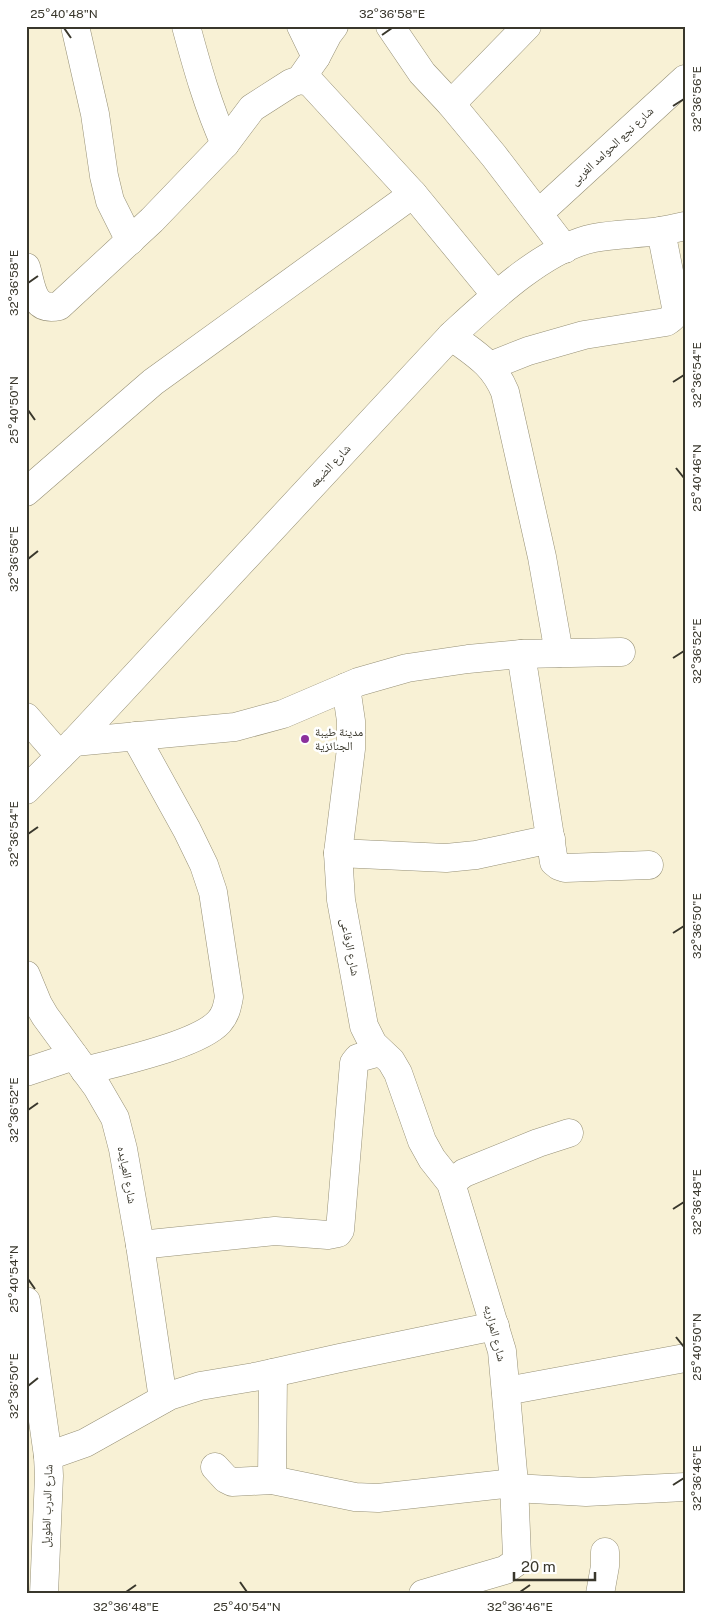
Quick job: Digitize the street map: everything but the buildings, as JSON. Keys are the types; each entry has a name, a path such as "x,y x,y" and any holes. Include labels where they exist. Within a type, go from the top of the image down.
{"street":[{"path":"75,26 95,114 104,176 110,201 130,241"},
{"path":"186,26 212,116 225,144"},
{"path":"301,26 316,57"},
{"path":"300,80 334,26"},
{"path":"390,26 422,73 451,104 565,248"},
{"path":"451,104 527,26"},
{"name":"شارع نجع الحوامد الغربى","path":"539,213 685,79"},
{"path":"26,267 34,296 42,305 49,308 59,306 152,220 225,144 252,108 291,83 300,80 310,82 413,194 496,294"},
{"path":"26,492 152,382 413,194"},
{"path":"490,366 528,350 584,335 666,322 672,318 680,306 673,228"},
{"name":"شارع الضبعه","path":"26,790 67,749 451,336 496,294 565,248 595,238 673,228"},
{"path":"451,336 490,366 500,380 505,392 542,557 559,653"},
{"path":"26,717 67,749 135,736 235,726 283,714 358,682 407,668 521,654 621,652"},
{"path":"521,654 554,862 564,868 649,865"},
{"name":"شارع الرفاعى","path":"346,687 351,721 351,749 338,853 341,900 364,1026 373,1044 391,1061 398,1072 422,1140 432,1159 451,1183"},
{"path":"26,1072 80,1064 175,1045 197,1036 218,1023 227,1011 229,997 213,892 204,865 187,830 135,736"},
{"path":"338,853 446,858 476,855 551,839"},
{"name":"شارع العيايده","path":"26,975 45,1016 97,1086 114,1118 123,1149 140,1245 163,1399"},
{"path":"140,1245 275,1231 328,1235 338,1233 340,1230 354,1063 358,1058 380,1052"},
{"path":"451,1183 464,1173 538,1143 569,1133"},
{"name":"شارع المزاريه","path":"423,1594 505,1570 515,1563 517,1557 514,1485 502,1351 451,1183"},
{"name":"شارع الدرب الطويل","path":"27,1305 48,1456 49,1484 44,1594"},
{"path":"48,1456 85,1443 169,1396 200,1386 273,1373 495,1326"},
{"path":"506,1391 685,1358"},
{"path":"272,1480 273,1373"},
{"path":"215,1467 226,1479 232,1482 272,1480 355,1497 378,1498 514,1485 586,1492 685,1486"},
{"path":"600,1594 605,1566 605,1552"}],"place":[{"name":"مدينة طيبة الجنائزية","path":"305,739"}]}
